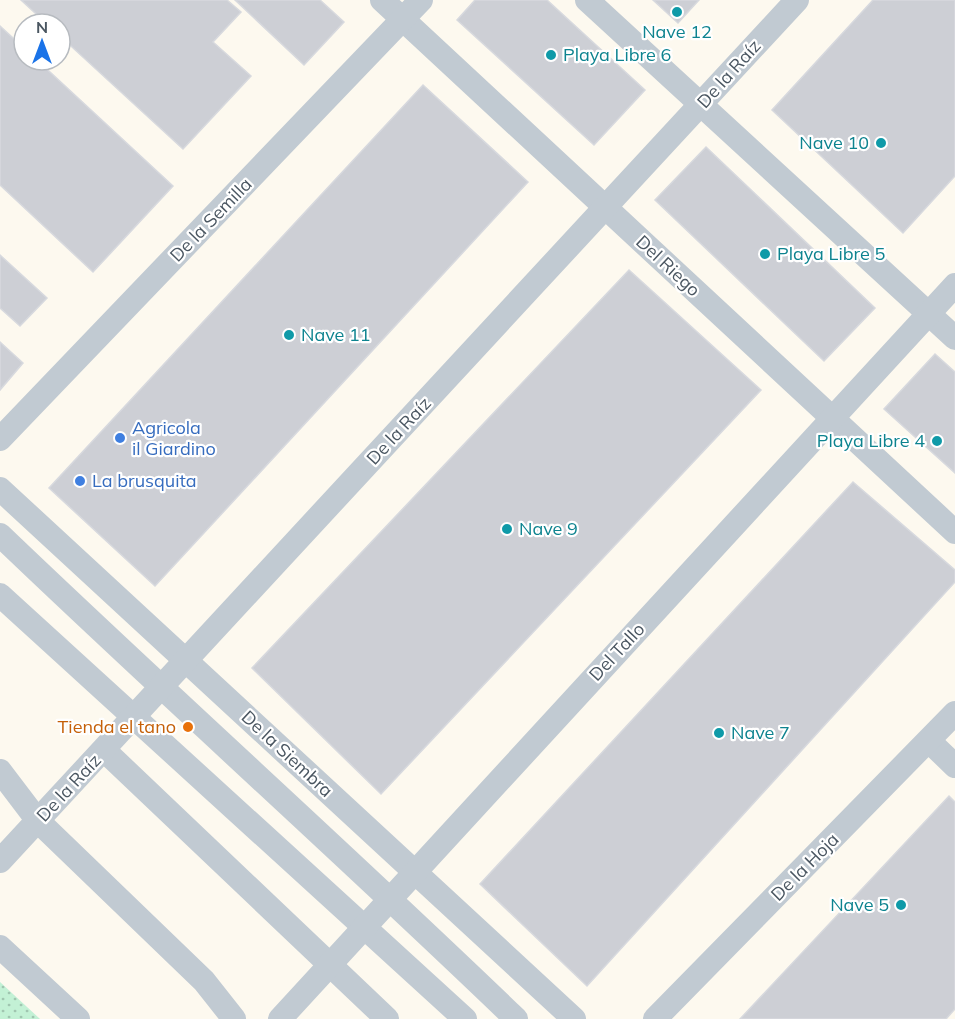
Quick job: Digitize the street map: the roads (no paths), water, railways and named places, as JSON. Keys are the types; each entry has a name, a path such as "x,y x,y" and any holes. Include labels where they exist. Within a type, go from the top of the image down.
{"lane":[{"name":"Del Riego","path":"382,0 955,532"},
{"name":"De la Semilla","path":"0,440 421,0"},
{"path":"587,0 955,338"},
{"name":"De la Raíz","path":"0,861 187,662 796,0"},
{"name":"Del Tallo","path":"280,1019 955,285"},
{"name":"De la Siembra","path":"0,489 574,1019"},
{"path":"0,535 161,689 390,898 516,1019"},
{"path":"0,595 465,1019"},
{"name":"De la Hoja","path":"655,1019 955,713"},
{"path":"929,741 955,766"},
{"path":"104,750 387,1019"},
{"path":"0,771 38,821 204,981 234,1019"},
{"path":"0,947 78,1019"}],"place":[{"name":"Nave 12","path":"677,12"},
{"name":"Playa Libre 6","path":"551,55"},
{"name":"Nave 10","path":"881,143"},
{"name":"Playa Libre 5","path":"765,254"},
{"name":"Nave 11","path":"289,335"},
{"name":"Agricola il Giardino","path":"120,438"},
{"name":"Playa Libre 4","path":"937,441"},
{"name":"La brusquita","path":"80,481"},
{"name":"Nave 9","path":"507,529"},
{"name":"Tienda el tano","path":"188,727"},
{"name":"Nave 7","path":"719,733"},
{"name":"Nave 5","path":"901,905"}]}
